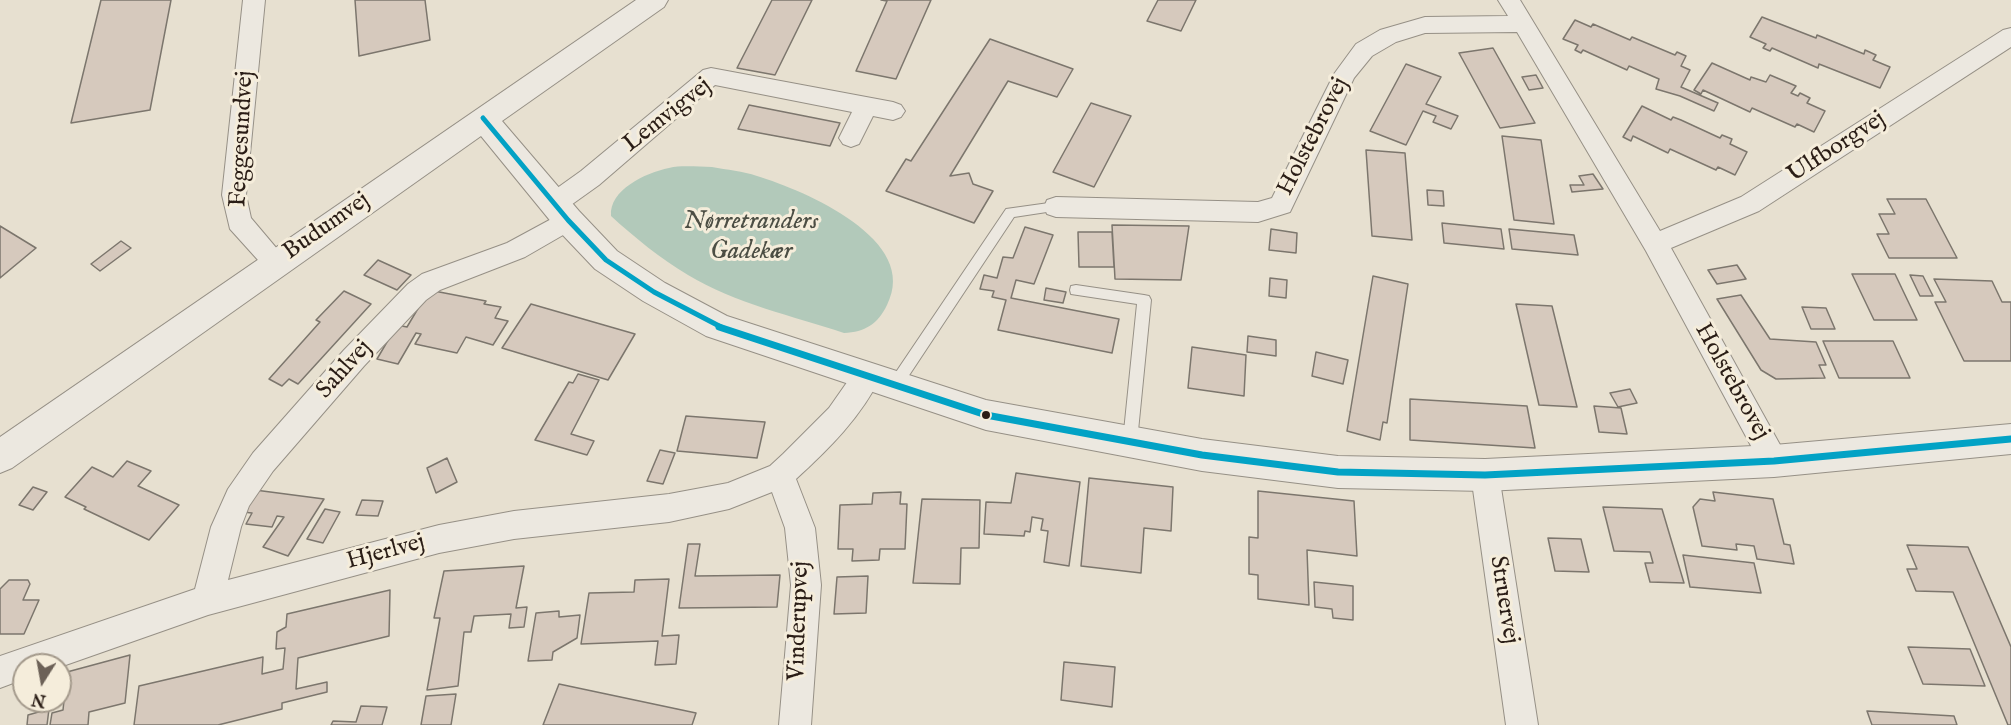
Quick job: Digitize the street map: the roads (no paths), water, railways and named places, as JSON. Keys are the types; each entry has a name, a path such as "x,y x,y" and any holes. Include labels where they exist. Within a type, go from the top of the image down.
{"street":[{"name":"Feggesundvej","path":"254,0 234,195 239,222 276,263"},
{"name":"Budumvej","path":"0,457 655,0"},
{"name":"Holstebrovej","path":"1509,0 1655,244 1774,461"},
{"name":"Holstebrovej","path":"1056,207 1258,212 1281,205 1345,74 1364,50 1388,36 1425,26 1524,24"},
{"name":"Ulfborgvej","path":"1655,244 1750,204 2011,36"},
{"name":"Lemvigvej","path":"562,211 590,178 711,76 893,111"},
{"path":"851,138 866,106"},
{"path":"483,118 606,260 654,292 717,326 986,415 1202,455 1338,472 1485,475 1774,461 2011,439"},
{"name":"Sahlvej","path":"208,600 226,527 238,498 263,462 354,358 417,292 431,282 516,250 562,211"},
{"path":"780,475 820,441 856,396 881,380"},
{"name":"Hjerlvej","path":"0,672 208,600 439,539 514,525 669,508 729,496 780,475"},
{"name":"Vinderupvej","path":"780,475 800,528 806,585 795,725"},
{"name":"Struervej","path":"1485,475 1522,725"}],"lane":[{"path":"881,380 1010,213 1056,207"},
{"path":"1076,290 1144,300 1130,441"}],"water":[{"name":"Nørretranders Gadekær","path":"674,167 712,167 752,174 803,193 829,206 874,240 888,260 893,281 887,305 875,322 864,329 844,333 744,301 706,285 678,268 648,247 611,216 612,207 622,191 630,184 650,174"}]}
